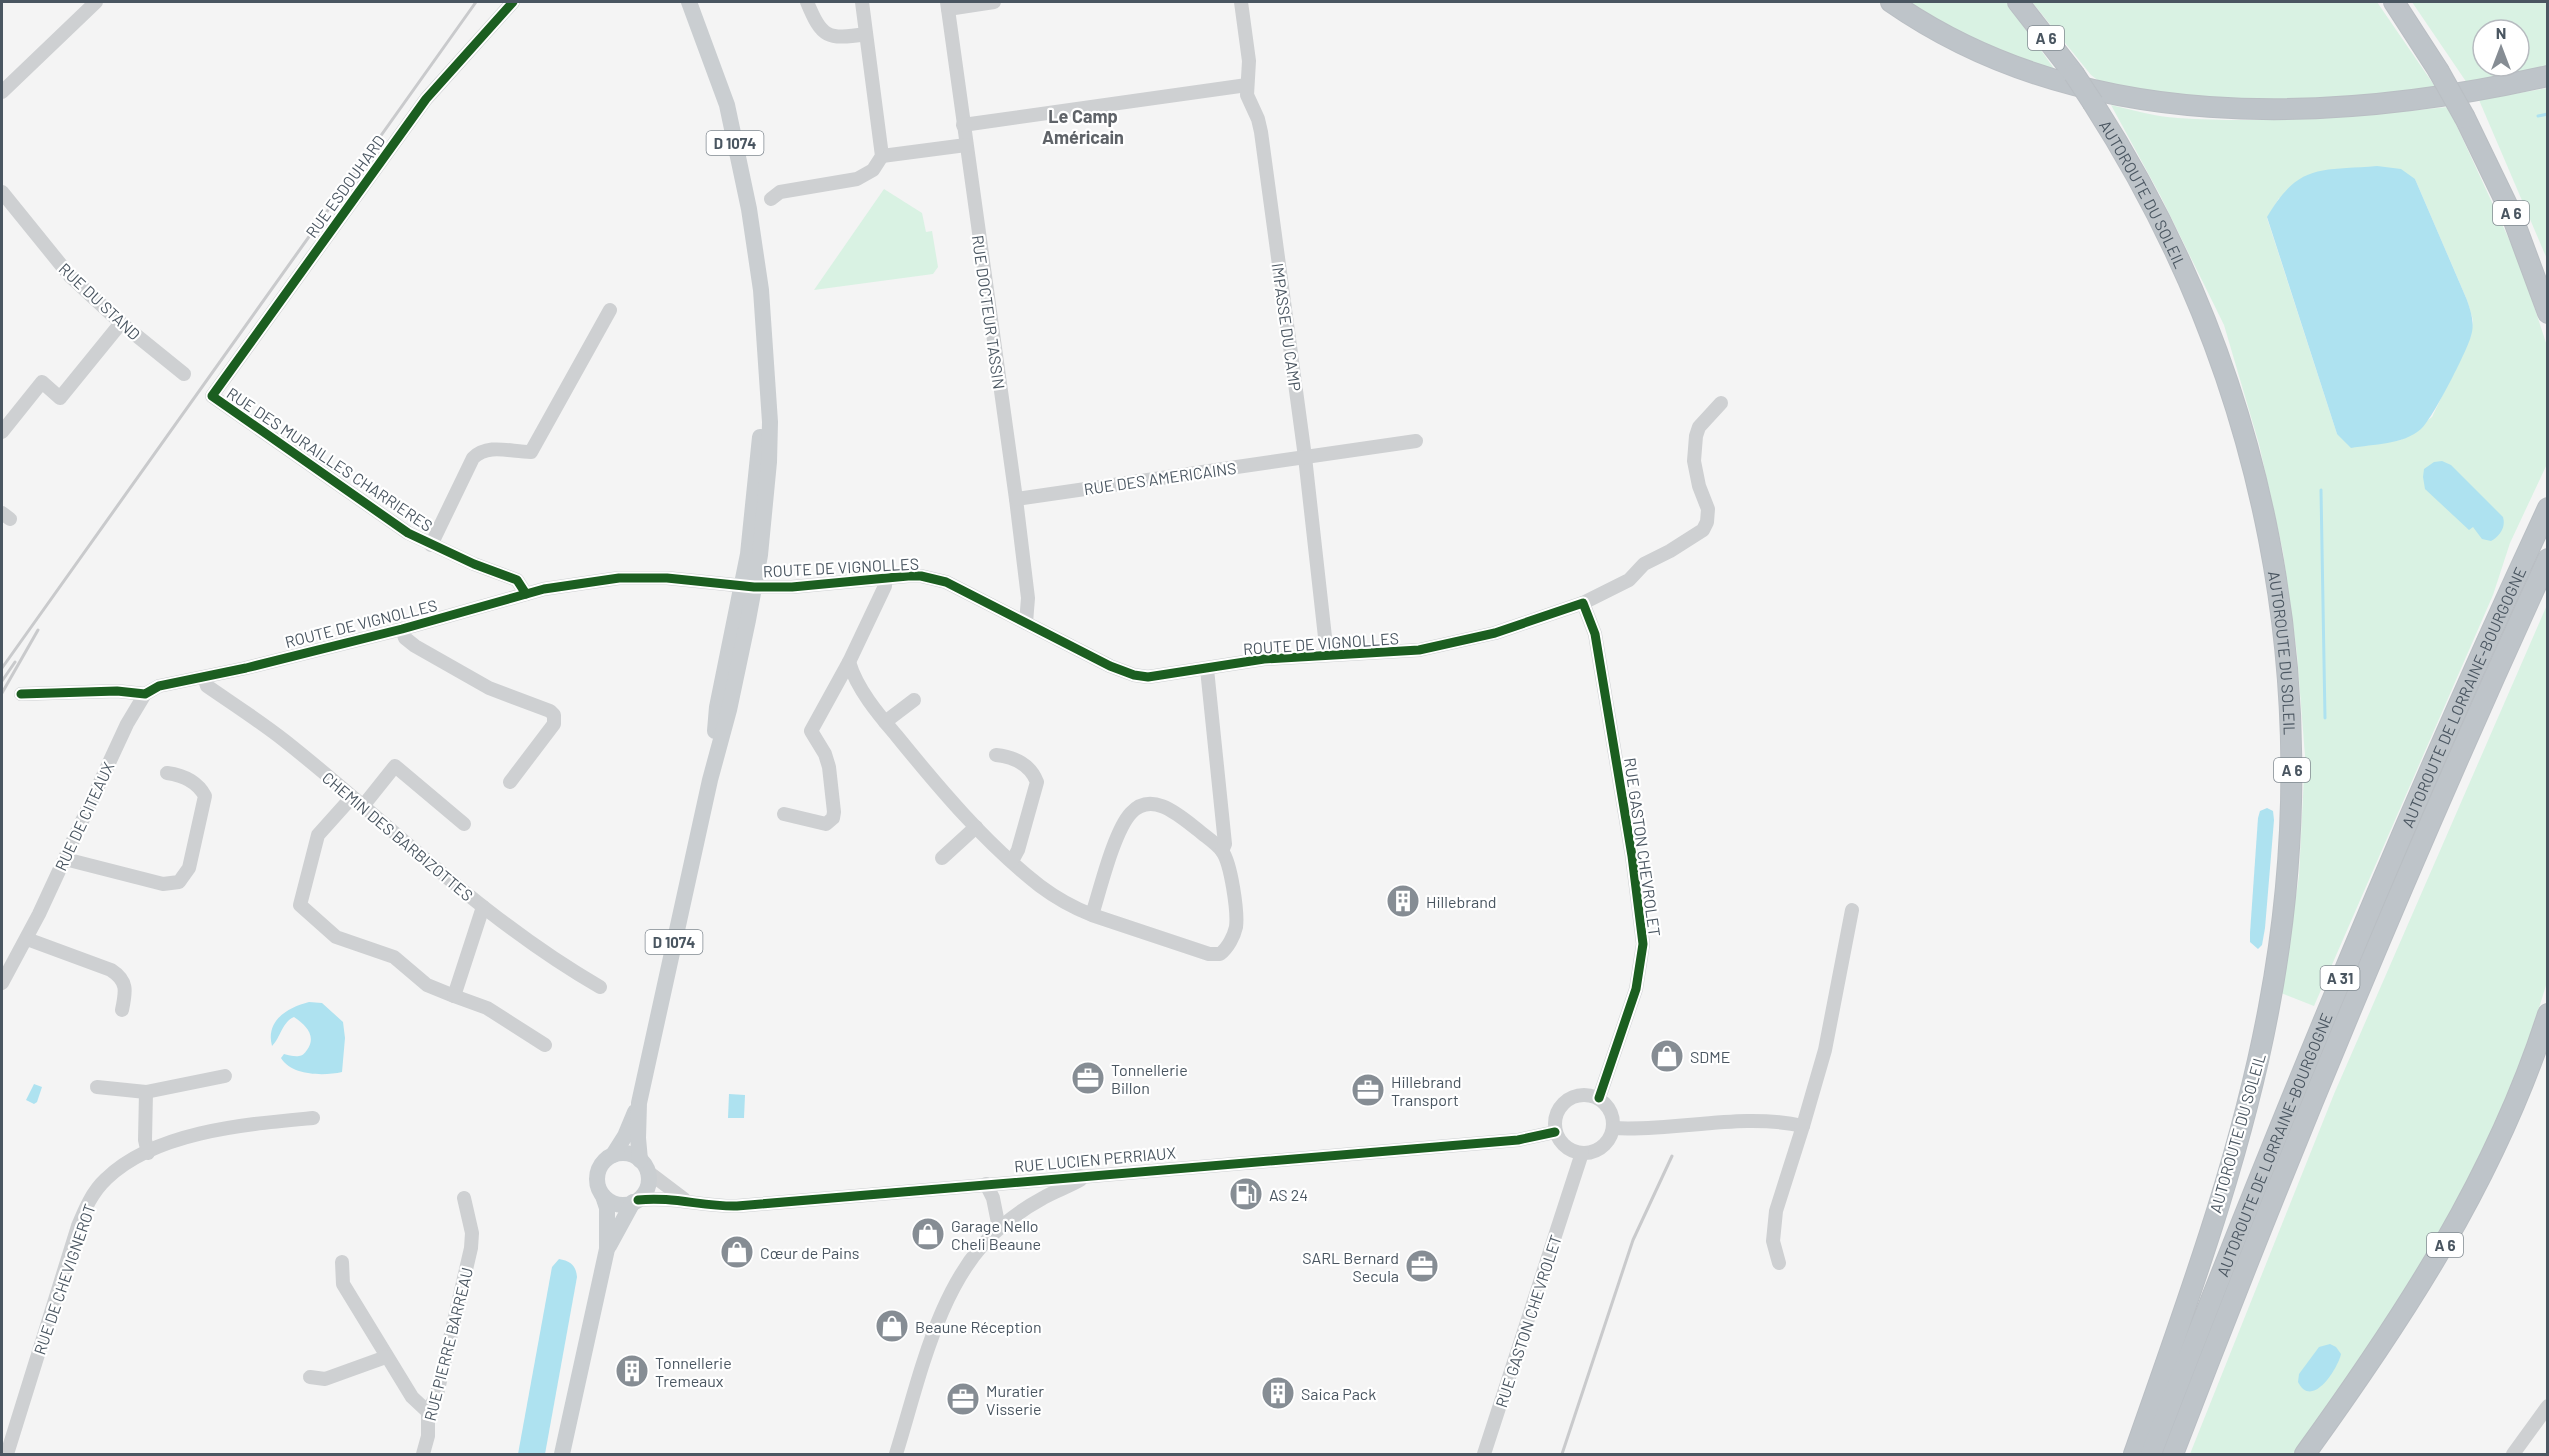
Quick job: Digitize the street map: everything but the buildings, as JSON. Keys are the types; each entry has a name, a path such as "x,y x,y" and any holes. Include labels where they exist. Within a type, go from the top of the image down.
{"highway":[{"path":"1891,2 1949,37 2022,70 2098,92 2178,105 2259,109 2359,104 2465,91 2547,76"},
{"name":"AUTOROUTE DU SOLEIL","path":"2018,2 2074,75 2133,169 2174,248 2202,311 2229,384 2254,469 2276,575 2286,653 2292,732 2292,810 2287,889 2277,966 2262,1045 2225,1179 2134,1455"},
{"name":"A 6","path":"2394,2 2465,117 2511,213 2547,313"},
{"name":"AUTOROUTE DE LORRAINE-BOURGOGNE","path":"2151,1455 2236,1235 2352,949 2442,739 2547,508"},
{"name":"AUTOROUTE DE LORRAINE-BOURGOGNE","path":"2173,1455 2368,967 2457,758 2547,558"},
{"name":"A 6","path":"2305,1455 2406,1309 2458,1222 2511,1113 2547,1014"}],"main road":[{"name":"D 1074","path":"613,1155 625,1136 639,1103 710,780 729,710 769,462 770,422 761,290 749,208 727,105 689,2"},
{"name":"D 1074","path":"639,1103 638,1138 644,1166"},
{"path":"562,1455 607,1249 608,1220 597,1175 602,1163 613,1155 622,1153 644,1166 647,1187 635,1201 607,1249"},
{"path":"603,1196 617,1204 635,1201"}],"street":[{"path":"2,92 96,2"},
{"name":"RUE ESDOUHARD","path":"212,396 426,99 513,2"},
{"path":"807,2 816,23 825,34 841,38 866,34"},
{"path":"771,199 776,194 788,190 856,179 873,170 882,156 862,2"},
{"path":"947,5 994,2"},
{"name":"IMPASSE DU CAMP","path":"1241,2 1248,53 1247,96 1258,118 1261,132 1305,457 1326,646 1330,655"},
{"name":"RUE DOCTEUR TASSIN","path":"947,5 1016,499 1028,598 1026,623"},
{"path":"963,125 1247,85"},
{"path":"882,156 966,145"},
{"name":"RUE DU STAND","path":"2,192 70,276 121,323 184,374"},
{"path":"431,545 473,458 480,451 488,449 531,452 610,310"},
{"path":"2,432 42,382 60,398 121,323"},
{"name":"RUE DES MURAILLES CHARRIERES","path":"212,396 398,527 431,545 517,580 526,594"},
{"name":"ROUTE DE VIGNOLLES","path":"21,694 117,691 145,694 159,686 402,629 526,594 619,578 667,578 749,586 792,587 885,577 921,576 946,582 1110,666 1134,675 1148,677 1264,660 1400,652 1439,647 1529,623 1580,604 1629,580 1644,564 1703,530 1707,522 1708,509 1699,486 1694,461 1696,436 1699,427 1721,403"},
{"name":"RUE DES AMERICAINS","path":"1016,499 1416,441"},
{"path":"784,814 826,824 833,818 829,767 825,754 811,731 849,662 885,586 885,577"},
{"name":"RUE GASTON CHEVROLET","path":"1580,604 1595,634 1632,856 1643,944 1636,989 1599,1098"},
{"path":"402,629 405,638 415,646 489,688 550,711 554,715 554,724 510,782"},
{"path":"849,662 859,685 885,722 976,827 1041,887 1075,908 1092,915 1209,954 1220,954 1233,936 1236,927 1230,872 1222,851 1174,812 1157,805 1142,805 1131,813 1121,829 1092,915"},
{"path":"1207,669 1226,844 1222,851"},
{"name":"CHEMIN DES BARBIZOTTES","path":"204,677 207,686 285,741 456,887 561,965 600,987"},
{"name":"RUE DE CITEAUX","path":"2,983 27,939 131,715 145,694"},
{"path":"885,722 914,700"},
{"path":"996,755 1010,757 1023,764 1031,770 1037,782 1018,850 1012,861"},
{"path":"464,824 395,766 318,835 300,905 336,937 394,957 427,985 487,1008 545,1045"},
{"path":"64,859 163,884 179,882 189,868 205,796 200,788 183,775 167,773"},
{"path":"942,858 976,827"},
{"path":"454,996 483,907"},
{"path":"1779,1263 1773,1241 1776,1210 1825,1050 1852,910"},
{"path":"27,939 111,970 121,977 126,986 122,1010"},
{"path":"97,1087 146,1092 225,1076"},
{"path":"146,1092 145,1140 148,1153"},
{"path":"1579,1095 1599,1098 1611,1111 1613,1128 1611,1137 1599,1150 1582,1154 1565,1147 1556,1132 1557,1113 1570,1098 1579,1095"},
{"name":"RUE DE CHEVIGNEROT","path":"7,1455 84,1212 105,1179 148,1153 180,1140 227,1128 313,1118"},
{"path":"1613,1128 1637,1130 1751,1120 1785,1122 1803,1126"},
{"name":"RUE LUCIEN PERRIAUX","path":"635,1201 660,1198 716,1207 737,1206 1518,1140 1556,1132"},
{"name":"RUE GASTON CHEVROLET","path":"1484,1455 1582,1154"},
{"name":"RUE LUCIEN PERRIAUX","path":"644,1166 664,1186 688,1201"},
{"path":"896,1455 936,1327 949,1295 970,1261 999,1228 1044,1197 1080,1180 1080,1176"},
{"path":"986,1184 993,1198 999,1228"},
{"name":"RUE PIERRE BARREAU","path":"423,1455 428,1436 429,1412 437,1394 471,1248 472,1233 464,1198"},
{"path":"342,1262 343,1284 412,1398 429,1412"},
{"path":"310,1377 325,1379 386,1357"},
{"path":"2513,1455 2547,1406"}],"green space":[{"path":"1906,2 2007,2 2057,73 1958,35"},
{"path":"2032,2 2377,2 2436,88 2325,99 2241,101 2185,98 2104,85 2091,75"},
{"path":"2412,2 2547,2 2547,66 2531,69 2531,18 2471,18 2471,78 2491,78 2467,83"},
{"path":"2548,88 2547,259 2479,100"},
{"path":"2111,105 2170,117 2212,120 2279,120 2448,107 2520,263 2547,346 2547,464 2510,543 2493,595 2314,1006 2281,993 2299,876 2305,756 2297,654 2283,552 2259,444 2224,325 2160,195","holes":["2415,179 2467,300 2473,320 2471,336 2432,417 2401,440 2379,443 2337,434 2267,218 2279,198"]},
{"path":"884,189 922,213 926,232 932,231 938,267 933,274 814,290"},
{"path":"2547,605 2547,982 2532,1030 2495,1123 2451,1213 2401,1301 2295,1454 2190,1454 2334,1094"}],"water":[{"path":"2377,166 2401,169 2415,179 2467,300 2473,327 2468,344 2441,400 2421,429 2397,441 2351,448 2337,434 2267,217 2290,187 2301,178 2325,170"},
{"path":"2442,461 2451,465 2503,517 2503,528 2500,534 2491,541 2482,539 2473,527 2469,530 2425,489 2424,469 2434,462"},
{"path":"2267,808 2273,811 2274,820 2265,928 2262,945 2258,949 2250,942 2250,933 2258,818 2260,811"},
{"path":"309,1002 322,1003 343,1022 345,1038 342,1072 309,1073 286,1064 281,1058 284,1054 301,1055 307,1050 311,1040 309,1031 294,1017 287,1022 272,1046 272,1029 280,1016 294,1007"},
{"path":"34,1084 42,1087 37,1102 34,1104 26,1100"},
{"path":"729,1094 745,1095 744,1118 728,1118"},
{"path":"559,1259 572,1264 577,1277 545,1454 518,1454 552,1267"},
{"path":"2330,1344 2336,1347 2341,1354 2335,1368 2324,1384 2317,1389 2310,1391 2304,1389 2298,1382 2299,1374 2319,1347"}],"waterway":[{"path":"2538,116 2548,114"},
{"path":"2321,490 2325,718"}],"railway":[{"path":"2,668 476,2"},
{"path":"2,693 38,630"},
{"path":"2,681 15,662"},
{"path":"1562,1454 1633,1240 1672,1156"}],"cycle path":[{"path":"513,2 426,99 212,396 408,533 474,564 517,580 526,594"},
{"path":"21,694 117,691 145,694 159,686 246,668 402,629 544,589 619,578 667,578 754,587 792,587 921,576 946,582 1110,666 1134,675 1148,677 1264,659 1419,650 1495,633 1583,603 1595,634 1632,856 1643,944 1636,989 1599,1098"},
{"path":"638,1200 663,1199 737,1206 1518,1140 1555,1132"}],"place":[{"name":"Hillebrand","path":"1403,901"},
{"name":"SDME","path":"1667,1056"},
{"name":"Tonnellerie Billon","path":"1088,1078"},
{"name":"Hillebrand Transport","path":"1368,1090"},
{"name":"AS 24","path":"1246,1194"},
{"name":"Garage Nello Cheli Beaune","path":"928,1234"},
{"name":"Cœur de Pains","path":"737,1252"},
{"name":"SARL Bernard Secula","path":"1422,1266"},
{"name":"Beaune Réception","path":"892,1326"},
{"name":"Tonnellerie Tremeaux","path":"632,1371"},
{"name":"Saica Pack","path":"1278,1393"},
{"name":"Muratier Visserie","path":"963,1399"}],"district":[{"name":"Le Camp Américain","path":"1083,126"}]}
